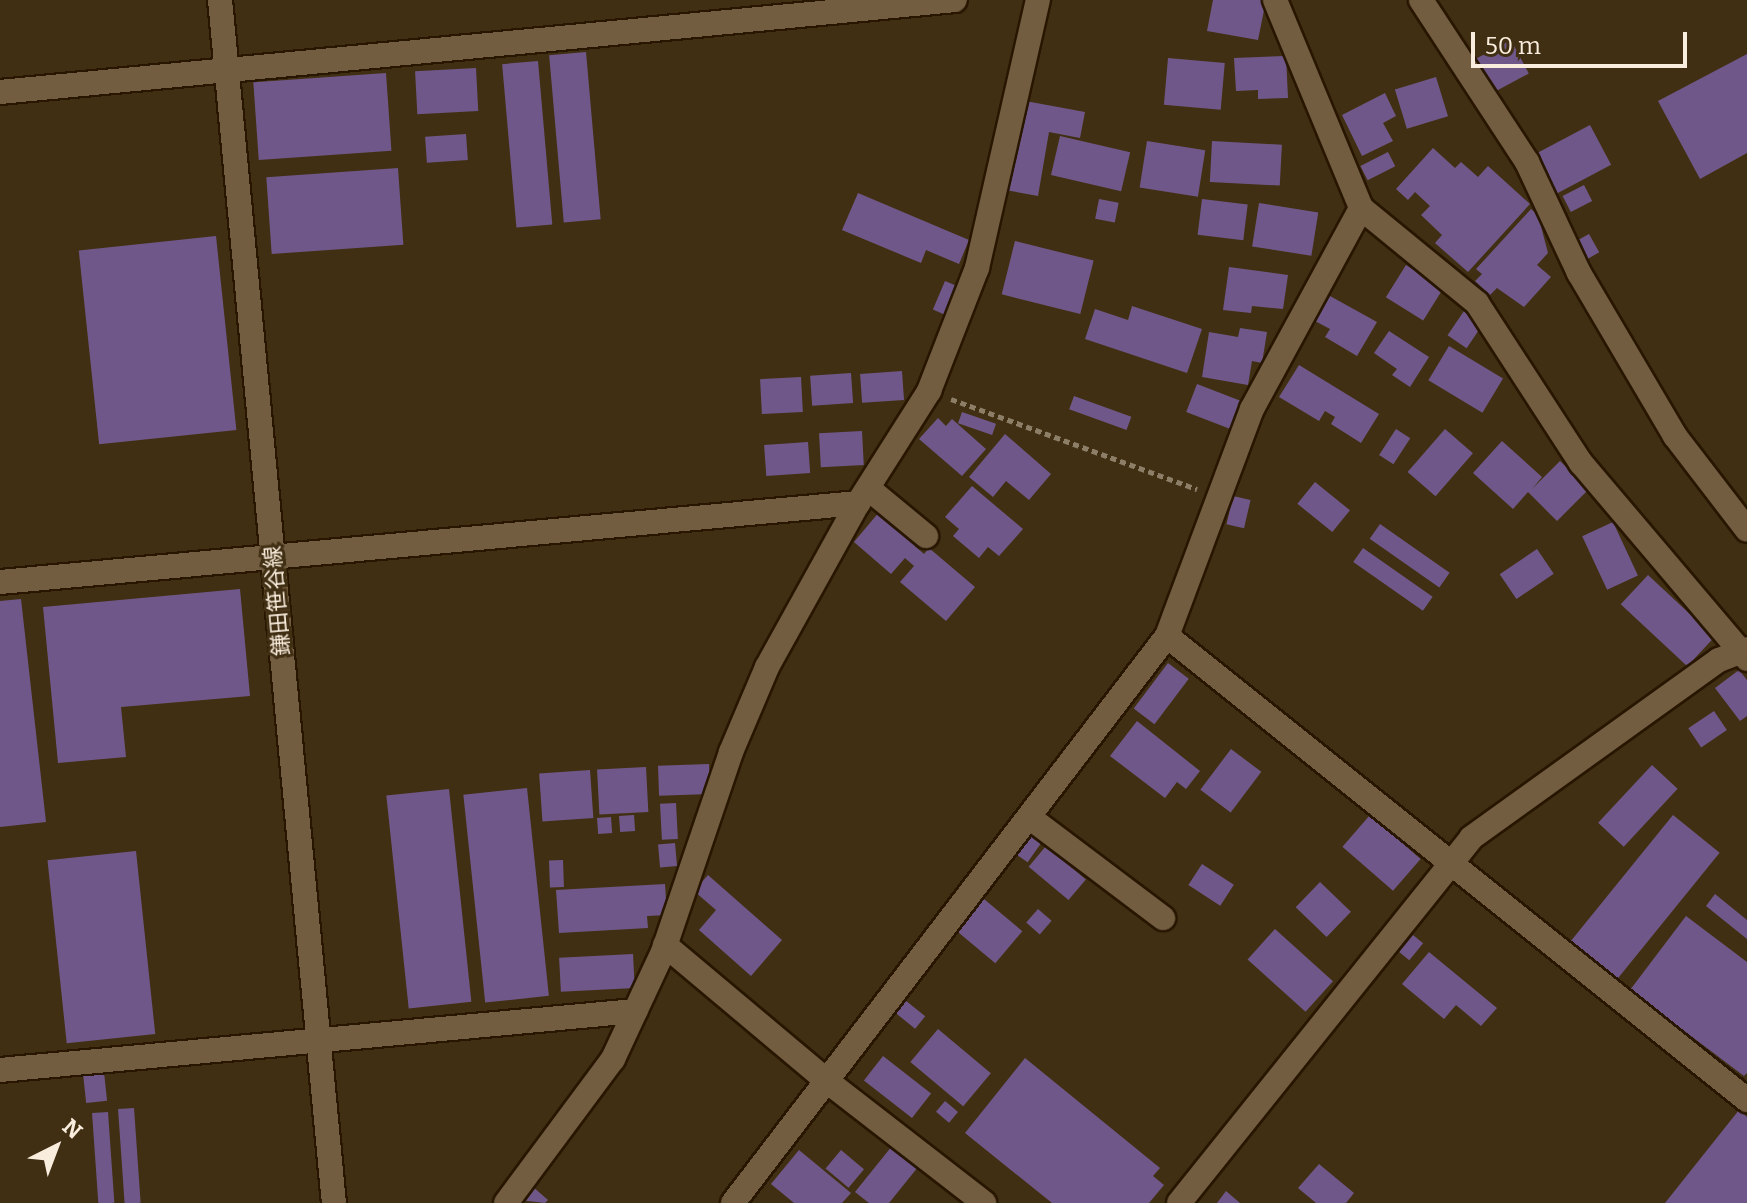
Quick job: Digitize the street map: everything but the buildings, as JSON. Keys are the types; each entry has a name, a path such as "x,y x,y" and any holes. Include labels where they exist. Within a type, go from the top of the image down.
{"street":[{"name":"鎌田笹谷線","path":"220,0 334,1203"},
{"path":"0,92 226,73 955,0"},
{"path":"506,1203 600,1079 665,945 731,752 767,667 864,496 929,391 977,268 1038,0"},
{"path":"1179,1203 1471,838 1719,660 1745,653 1581,463 1477,303 1361,208 1275,0"},
{"path":"1421,0 1527,162 1579,273 1675,436 1747,530"},
{"path":"733,1203 1167,636 1252,409 1342,237 1361,208"},
{"path":"0,582 273,558 864,496 926,536"},
{"path":"1167,636 1747,1100"},
{"path":"1029,817 1163,918"},
{"path":"665,945 827,1081 984,1203"},
{"path":"0,1070 635,1011"}],"path":[{"path":"929,391 1217,497"}]}
